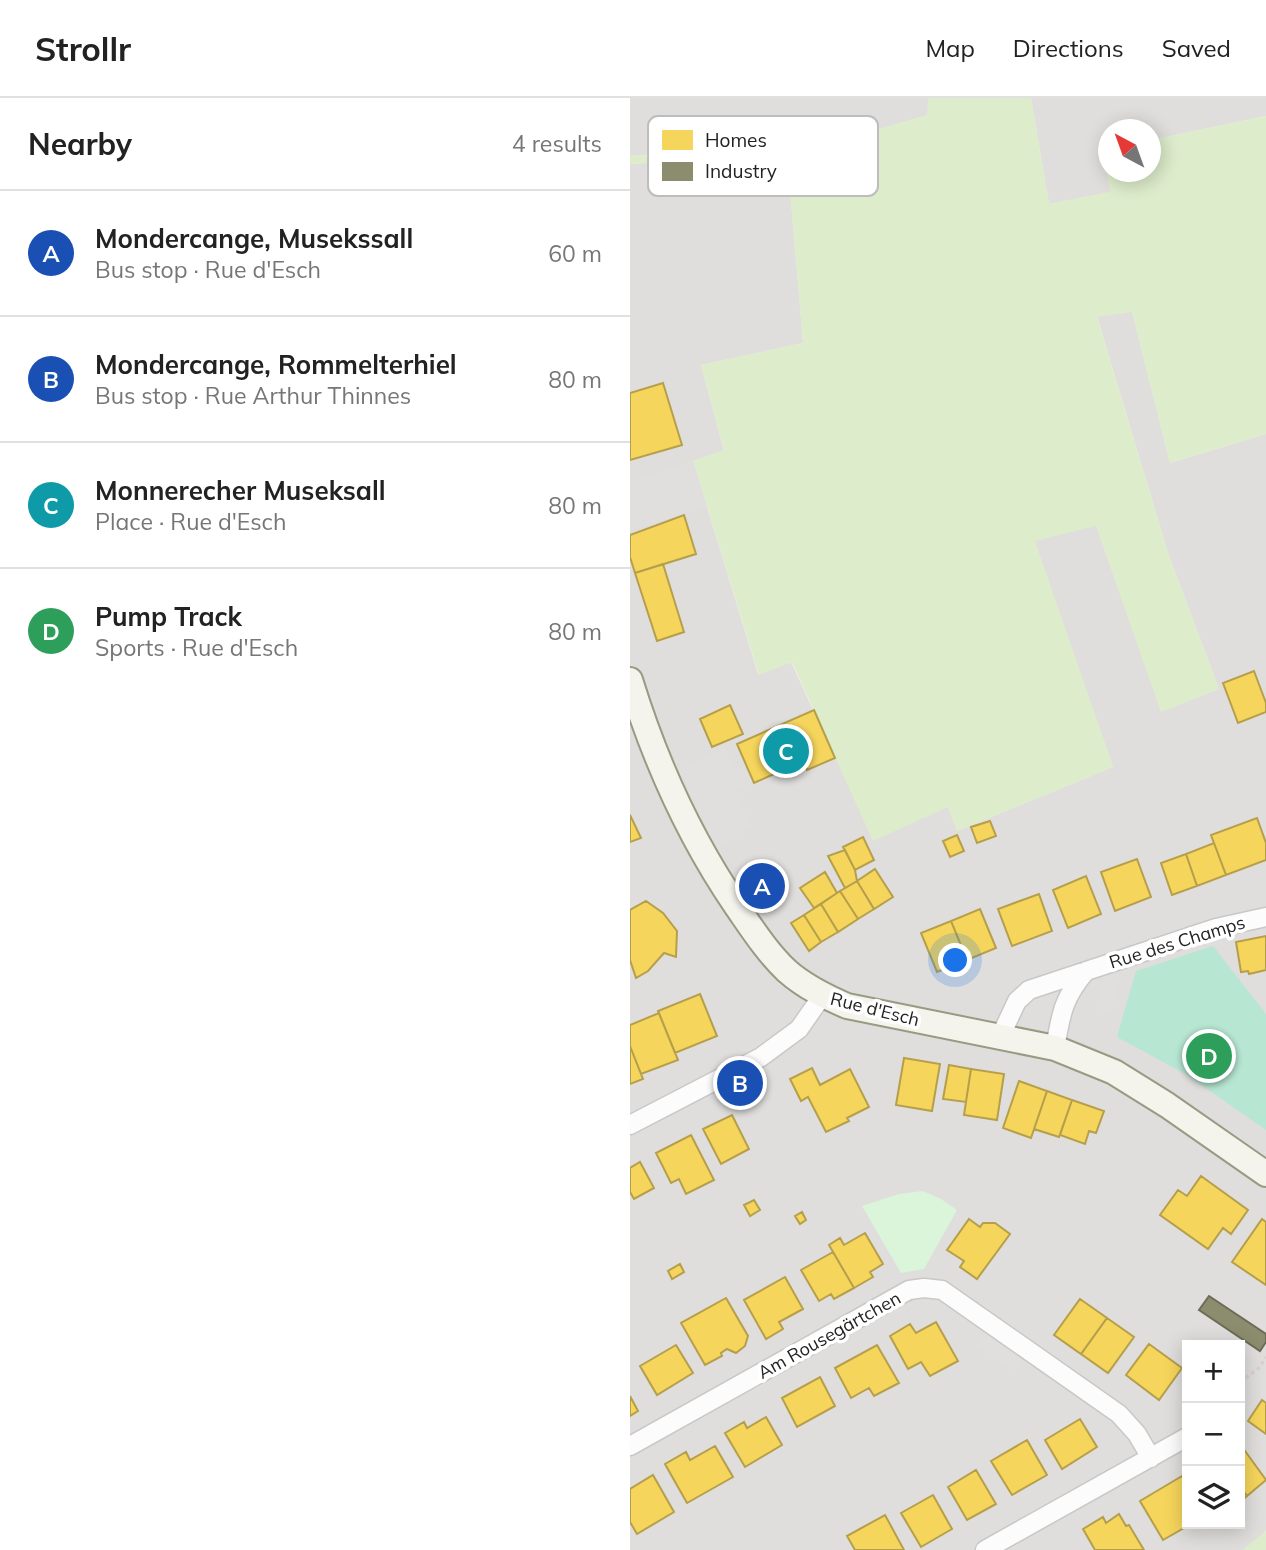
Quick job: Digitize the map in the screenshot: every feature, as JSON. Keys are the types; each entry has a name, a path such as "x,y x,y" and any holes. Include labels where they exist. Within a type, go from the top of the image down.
{"main road":[{"name":"Rue d'Esch","path":"630,680 646,730 672,793 701,851 762,944 788,972 822,996 860,1009 1001,1035 1055,1048 1114,1072 1167,1105 1266,1174"}],"street":[{"name":"Rue des Champs","path":"1001,1035 1017,1001 1029,990 1216,928 1266,916"},
{"name":"Rue des Champs","path":"1055,1048 1062,1010 1071,988 1089,968"},
{"path":"630,1125 761,1058 799,1029 822,996"},
{"name":"Am Rousegärtchen","path":"630,1446 909,1290 925,1288 942,1290 1119,1414 1137,1434 1151,1458"},
{"path":"985,1550 1182,1440"}],"path":[{"path":"1245,1378 1259,1368 1266,1357"}],"shaded area":[{"path":"630,98 928,98 928,115 878,129 878,116 648,116 648,155 630,156"},
{"path":"1031,98 1266,98 1266,116 1161,138 1161,119 1098,119 1098,182 1109,182 1111,192 1049,204"},
{"path":"648,163 648,196 791,196 803,343 701,365 724,451 693,461 758,674 791,662 835,758 948,807 957,831 1113,767 1034,541 1096,525 1161,711 1219,689 1168,553 1097,316 1132,311 1170,463 1266,434 1266,1531 1243,1550 630,1550 630,164"},
{"path":"693,461 707,506 630,530 630,482"},
{"path":"725,749 735,771 742,768 749,773 754,783 734,791 753,826 718,848 678,769"},
{"path":"1105,976 1121,981 1110,1013 1095,1008"},
{"path":"985,1332 1025,1359 1015,1372 976,1345"},
{"path":"1182,1381 1182,1410 1173,1394"}],"green space":[{"path":"928,98 1031,98 1049,204 1110,192 1108,182 1161,182 1161,138 1266,116 1266,434 1170,463 1132,312 1097,317 1168,553 1219,689 1161,712 1096,526 1035,541 1113,767 957,831 948,807 873,841 792,662 759,675 693,461 724,450 701,365 803,343 790,196 878,196 878,129 927,115"},
{"path":"648,155 648,163 630,164 630,156"},
{"path":"1213,946 1266,1014 1266,1130 1187,1075 1117,1037 1136,971"},
{"path":"923,1191 957,1210 924,1269 901,1273 862,1206 899,1194"},
{"path":"1266,1531 1266,1550 1243,1550"}],"building: Homes":[{"path":"663,383 682,445 630,460 630,393"},
{"path":"684,515 696,554 635,573 630,557 630,535"},
{"path":"663,564 684,632 657,641 635,573"},
{"path":"1254,671 1266,703 1266,712 1238,723 1223,683"},
{"path":"730,705 743,734 712,747 700,719"},
{"path":"814,710 835,758 807,770 803,761 754,783 737,744"},
{"path":"630,815 641,838 630,842"},
{"path":"1257,818 1266,843 1266,860 1226,875 1211,835"},
{"path":"990,821 996,836 977,843 971,827"},
{"path":"957,835 964,851 950,857 943,841"},
{"path":"863,837 874,860 855,870 843,847"},
{"path":"1214,843 1226,875 1197,886 1186,854"},
{"path":"845,850 855,870 857,881 845,888 828,856"},
{"path":"1186,854 1197,886 1172,895 1161,863"},
{"path":"1137,859 1151,897 1115,911 1101,872"},
{"path":"875,869 893,897 874,909 857,881"},
{"path":"825,872 837,893 814,908 800,888"},
{"path":"1086,876 1101,914 1068,928 1053,890"},
{"path":"857,881 874,909 858,919 840,891"},
{"path":"840,891 858,919 838,932 821,904"},
{"path":"1039,894 1052,931 1012,946 998,909"},
{"path":"646,901 663,913 677,931 676,957 664,953 648,971 636,978 630,960 630,910"},
{"path":"821,904 838,932 821,942 804,915"},
{"path":"980,909 996,948 967,960 951,921"},
{"path":"804,915 821,942 809,951 791,923"},
{"path":"951,921 967,960 937,972 921,933"},
{"path":"1266,936 1266,970 1249,974 1248,971 1241,972 1236,942"},
{"path":"700,994 717,1036 675,1053 658,1011"},
{"path":"659,1013 678,1060 641,1074 630,1046 630,1025"},
{"path":"630,1046 643,1079 630,1084"},
{"path":"904,1058 940,1064 932,1111 896,1105"},
{"path":"949,1065 971,1069 966,1102 943,1099"},
{"path":"812,1068 820,1085 850,1069 869,1107 826,1132 808,1097 801,1101 790,1079"},
{"path":"971,1069 1004,1074 997,1120 964,1115"},
{"path":"1019,1081 1047,1091 1031,1138 1003,1128"},
{"path":"1047,1091 1072,1100 1059,1137 1034,1129"},
{"path":"1072,1100 1104,1111 1096,1133 1089,1131 1085,1144 1060,1135"},
{"path":"732,1115 749,1149 721,1164 703,1129"},
{"path":"691,1135 714,1180 686,1194 679,1179 671,1183 656,1153"},
{"path":"640,1162 654,1188 634,1199 630,1192 630,1168"},
{"path":"1201,1176 1248,1210 1231,1234 1223,1228 1208,1249 1160,1215 1178,1190 1187,1196"},
{"path":"754,1200 760,1210 750,1216 744,1205"},
{"path":"802,1212 806,1220 800,1224 795,1216"},
{"path":"969,1219 980,1227 983,1223 995,1223 1010,1234 977,1279 960,1267 964,1261 947,1250"},
{"path":"1262,1219 1266,1222 1266,1285 1232,1262"},
{"path":"865,1233 883,1264 870,1272 873,1277 854,1288 829,1245 840,1238 844,1245"},
{"path":"833,1252 854,1288 834,1299 831,1294 819,1301 801,1270"},
{"path":"680,1264 684,1272 672,1279 668,1271"},
{"path":"785,1277 803,1309 779,1322 783,1329 766,1339 744,1300"},
{"path":"726,1298 748,1336 745,1346 736,1353 727,1349 721,1353 722,1356 705,1365 681,1323"},
{"path":"1080,1299 1107,1318 1081,1354 1054,1335"},
{"path":"1107,1318 1134,1337 1108,1373 1081,1354"},
{"path":"936,1322 958,1361 930,1376 921,1362 908,1369 890,1336 910,1324 916,1333"},
{"path":"1149,1344 1182,1368 1159,1400 1126,1375"},
{"path":"676,1345 693,1373 657,1395 640,1366"},
{"path":"877,1345 899,1383 874,1396 869,1388 851,1398 835,1368"},
{"path":"820,1377 835,1406 797,1427 782,1398"},
{"path":"630,1396 638,1411 630,1416"},
{"path":"1262,1400 1266,1403 1266,1434 1248,1421"},
{"path":"766,1417 782,1445 745,1467 725,1433 744,1422 747,1428"},
{"path":"1080,1419 1097,1447 1062,1469 1045,1440"},
{"path":"1027,1440 1047,1475 1012,1495 991,1461"},
{"path":"715,1446 733,1477 687,1503 665,1464 686,1452 690,1460"},
{"path":"1245,1451 1266,1480 1247,1496 1245,1493"},
{"path":"976,1470 996,1504 967,1520 948,1487"},
{"path":"653,1475 674,1512 637,1534 630,1522 630,1489"},
{"path":"1182,1476 1182,1529 1163,1540 1140,1501"},
{"path":"933,1495 952,1529 921,1547 901,1513"},
{"path":"1119,1514 1144,1550 1095,1550 1083,1529 1103,1517 1106,1523"},
{"path":"885,1515 904,1550 855,1550 847,1536"}],"building: Industry":[{"path":"1209,1296 1266,1334 1266,1342 1260,1351 1199,1310"}],"place":[{"name":"Monnerecher Museksall","path":"786,751"},
{"name":"Mondercange, Musekssall","path":"762,886"},
{"name":"Pump Track","path":"1209,1056"},
{"name":"Mondercange, Rommelterhiel","path":"740,1083"}]}
